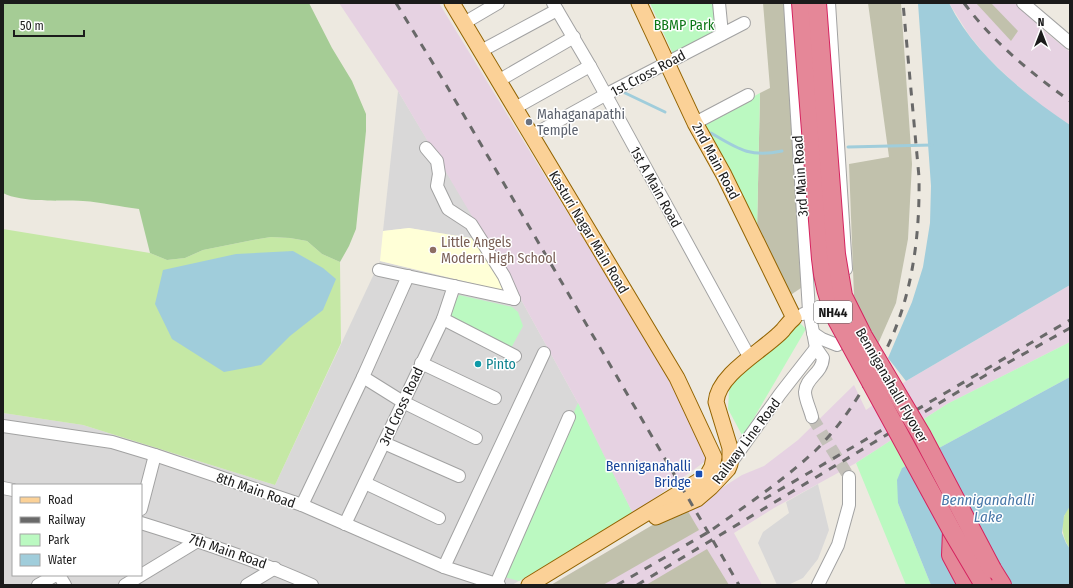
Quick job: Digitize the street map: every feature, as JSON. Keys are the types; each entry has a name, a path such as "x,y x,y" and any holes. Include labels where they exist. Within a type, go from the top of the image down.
{"highway":[{"name":"Benniganahalli Flyover","path":"801,3 823,283 836,320 952,531 984,585"},
{"name":"Benniganahalli Flyover","path":"817,3 836,254 843,296 863,336 921,434 1002,585"},
{"path":"952,531 951,555 967,585"}],"main road":[{"name":"Kasturi Nagar Main Road","path":"452,3 677,378 714,457 712,467"},
{"name":"2nd Main Road","path":"639,3 668,62 695,123 724,175 790,321"},
{"path":"730,464 730,448 716,402 716,396 727,380 751,356 783,330 790,321"},
{"name":"Railway Line Road","path":"638,519 656,518 697,499 711,487 730,464"},
{"name":"Railway Line Road","path":"529,585 707,476 712,467"}],"street":[{"path":"464,23 498,3"},
{"path":"719,3 722,34"},
{"name":"3rd Main Road","path":"790,3 809,311 816,348 823,358 822,367 808,382 805,392 812,417"},
{"path":"813,333 836,345 855,332 861,325 850,295 846,263 829,3"},
{"path":"1023,3 1070,43"},
{"path":"481,51 555,6"},
{"name":"1st A Main Road","path":"555,6 574,37 746,351"},
{"name":"1st Cross Road","path":"531,136 605,95 744,23"},
{"path":"498,81 574,37"},
{"path":"515,108 590,66"},
{"path":"695,123 748,95"},
{"path":"379,270 514,299 504,276 471,224 448,209 437,186 439,174 436,161 426,148"},
{"path":"302,505 363,377 408,276"},
{"name":"3rd Cross Road","path":"345,524 443,319 454,286"},
{"path":"790,321 809,311 850,295"},
{"path":"443,319 515,356"},
{"name":"Railway Line Road","path":"730,464 780,394 816,348"},
{"path":"444,567 544,353"},
{"path":"421,363 495,398"},
{"path":"363,377 403,402 476,438"},
{"path":"498,585 569,417"},
{"name":"8th Main Road","path":"3,426 112,442 155,455 302,505 444,567 498,585"},
{"path":"384,443 459,476"},
{"path":"142,505 155,455"},
{"path":"818,585 838,545 849,505 849,477"},
{"path":"365,483 439,518"},
{"name":"7th Main Road","path":"142,523 199,540 275,568 312,585"},
{"path":"142,575 199,540"},
{"path":"247,585 275,568"},
{"path":"38,585 56,576"},
{"path":"59,576 65,585"},
{"path":"125,585 140,576"}],"shaded area":[{"path":"3,3 309,3 332,48 352,81 366,114 366,131 356,229 340,262 322,254 307,241 271,237 203,250 185,258 167,260 150,253 139,209 90,202 31,200 3,193"},
{"path":"339,3 439,3 673,385 707,460 633,514 578,403 518,294 398,91"},
{"path":"763,3 784,3 801,288 789,296 757,230 760,93 770,88"},
{"path":"868,3 901,3 912,164 908,239 896,303 878,344 854,296 849,164 889,157"},
{"path":"949,3 1016,3 1043,30 1070,52 1070,125 1043,107 1012,81 987,57 969,35"},
{"path":"976,3 991,3 1018,31 1011,41"},
{"path":"398,91 484,235 476,239 409,228 383,231"},
{"name":"Little Angels Modern High School","path":"409,228 476,239 509,292 380,261 383,231"},
{"path":"380,261 518,294 578,403 633,514 512,585 3,585 3,413 83,425 275,485"},
{"path":"1070,285 1070,342 947,404 856,463 774,508 734,533 762,585 551,585 656,523 701,501 742,475 764,466 798,440 854,385 866,410 906,381"},
{"path":"818,484 829,530 818,559 803,578 788,585 777,585 758,543 763,532 789,513 786,502"},
{"path":"686,508 699,530 603,585 551,585 656,523"},
{"path":"707,549 729,585 646,585"}],"green space":[{"name":"BBMP Park","path":"650,3 716,3 719,32 673,54"},
{"path":"760,93 757,230 701,125"},
{"path":"3,229 150,253 167,260 185,258 203,250 253,240 271,237 290,238 307,241 322,254 340,262 341,343 275,485 83,425 3,413"},
{"path":"459,295 512,307 518,312 523,326 510,350 446,319"},
{"path":"799,322 806,329 748,428 742,435 728,409 729,391 736,374"},
{"path":"1070,342 1070,377 902,468 898,503 931,585 906,585 856,463 947,404"},
{"path":"578,403 633,514 519,581 501,576"},
{"path":"1070,506 1070,549 1062,528 1064,516"}],"water":[{"path":"918,3 949,3 972,40 986,56 1002,72 1035,100 1070,125 1070,285 906,381 888,358 912,302 923,267 930,223 931,186"},
{"path":"293,251 323,268 336,279 323,310 290,336 261,365 224,372 172,339 155,304 163,270 236,254"},
{"name":"Benniganahalli Lake","path":"1070,377 1070,506 1064,516 1062,533 1070,549 1070,585 931,585 898,503 897,480 902,468"}],"waterway":[{"path":"623,92 665,112"},
{"path":"711,133 729,144 745,151 753,153 771,153 782,151"},
{"path":"848,147 932,145"}],"tunnel":[{"path":"812,417 849,477"}],"railway":[{"path":"396,3 445,83 739,585"},
{"path":"713,529 791,471 816,450 830,435 855,402 880,362 894,333 908,290 916,245 919,200 919,177 903,3"},
{"path":"964,3 1000,44 1041,79 1070,101"},
{"path":"764,499 1070,320"},
{"path":"637,585 986,375 1070,328"},
{"path":"617,585 712,530"}],"place":[{"name":"Mahaganapathi Temple","path":"529,122"},
{"name":"Little Angels Modern High School","path":"433,250"},
{"name":"Pinto","path":"478,364"},
{"name":"Benniganahalli Bridge","path":"699,474"}]}
